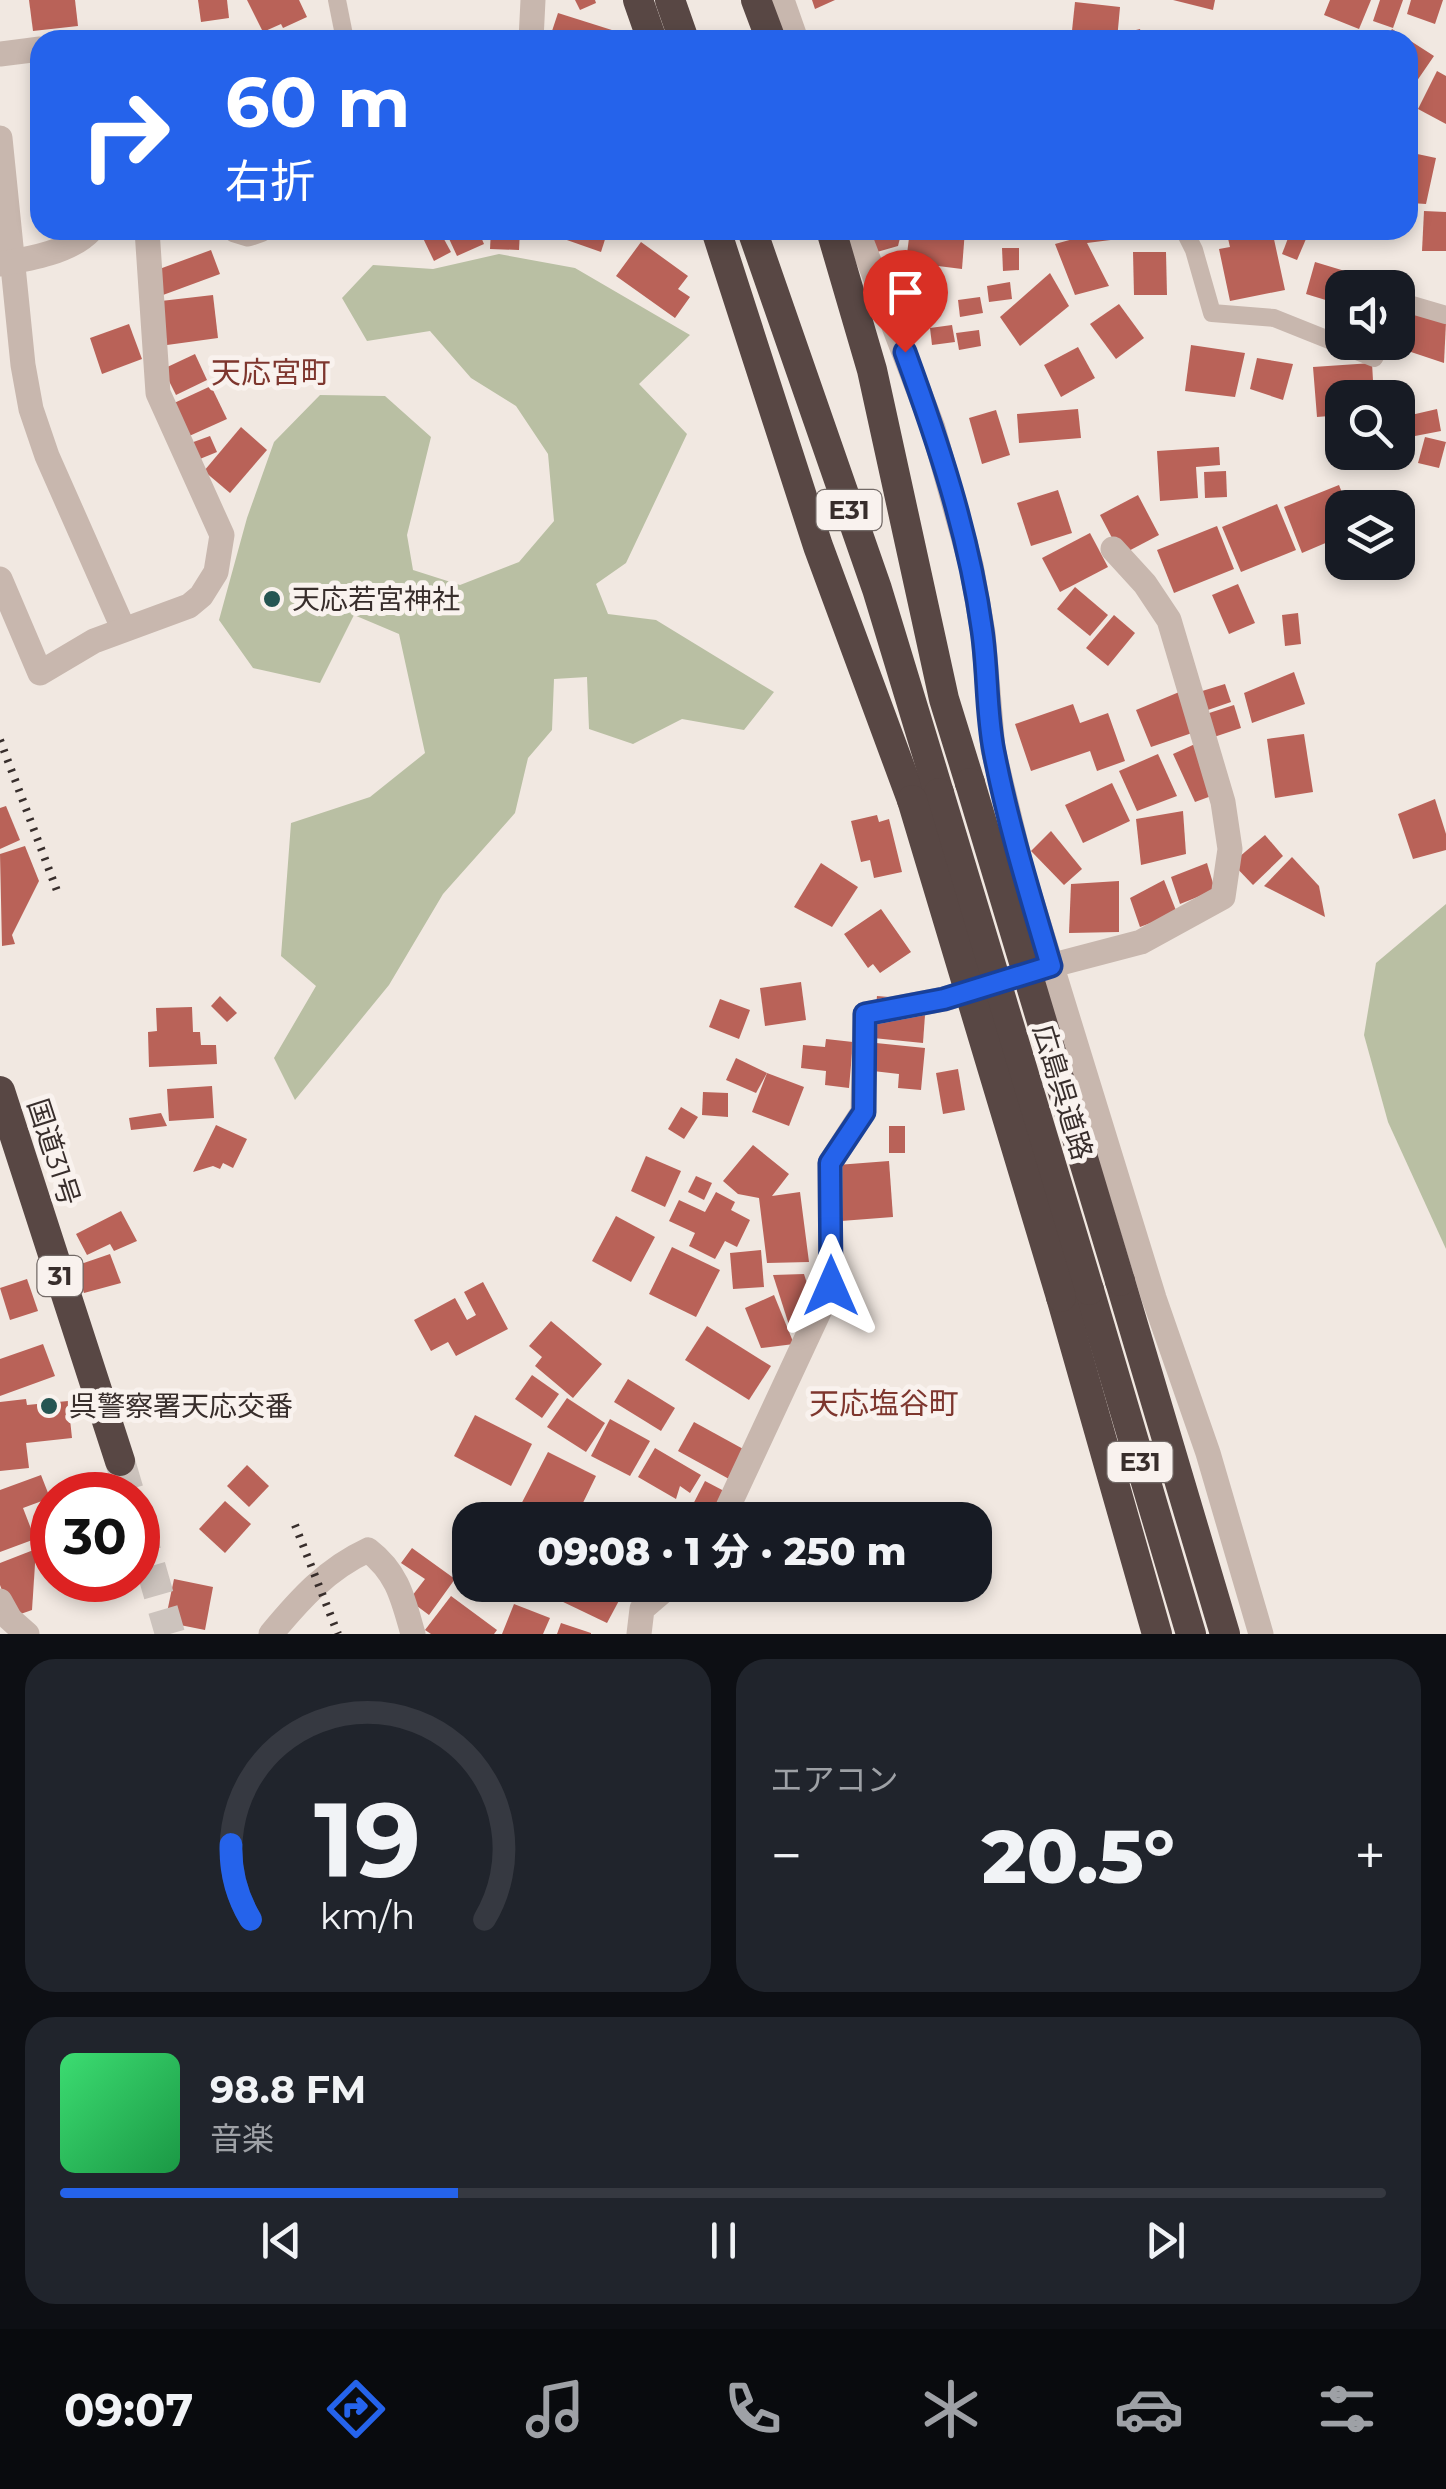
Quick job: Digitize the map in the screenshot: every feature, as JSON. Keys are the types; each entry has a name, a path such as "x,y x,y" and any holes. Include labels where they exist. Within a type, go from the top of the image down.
{"highway":[{"path":"638,0 648,30"},
{"path":"670,0 680,30"},
{"path":"756,0 767,30"},
{"path":"719,240 818,546 925,796"},
{"name":"広島呉道路","path":"755,240 877,589 925,796 1075,1294 1191,1634"},
{"path":"834,240 872,370 944,699 1225,1634"},
{"name":"国道31号","path":"0,1091 120,1460"},
{"path":"1075,1294 1157,1634"}],"street":[{"path":"532,30 534,0"},
{"path":"782,0 792,30"},
{"path":"0,54 30,50"},
{"path":"0,138 6,263 26,388 38,431 123,628"},
{"path":"6,263 82,240"},
{"path":"0,579 40,674 94,640 188,606 201,596 216,572 222,536 158,392 148,240"},
{"path":"862,240 933,428 971,564 983,633 993,748 1023,873 1154,1298 1208,1454 1261,1634"},
{"path":"730,1502 831,1286 830,1163 864,1112 865,1014 944,999 1141,942 1224,897 1230,848 1223,802 1169,620 1145,584 1113,549"},
{"path":"270,1634 318,1580 368,1550 387,1564 401,1593 413,1634"},
{"path":"0,1601 10,1620 27,1634"},
{"path":"639,1634 642,1608 649,1602"}],"lane":[{"path":"337,0 343,30"},
{"path":"1189,240 1212,313 1274,318 1325,338"},
{"path":"1415,306 1446,315"}],"green space":[{"path":"499,254 575,268 690,335 639,384 687,434 626,563 596,584 608,614 656,620 774,692 744,730 682,719 633,744 589,729 587,677 554,679 552,730 528,758 515,813 443,894 389,985 295,1100 274,1058 316,986 281,956 291,823 370,797 425,753 399,634 354,615 320,683 253,668 219,620 247,518 274,442 320,395 385,396 431,437 407,535 413,570 460,585 519,562 554,521 548,454 516,406 471,378 430,331 367,341 342,298 373,265 433,269"},
{"path":"1446,904 1446,1249 1388,1122 1364,1035 1376,963"}],"building":[{"path":"29,0 75,0 78,26 33,30"},
{"path":"198,0 227,0 229,18 201,22"},
{"path":"247,0 299,0 307,17 283,28 281,24 262,30"},
{"path":"575,0 595,0 596,3 580,10"},
{"path":"812,0 835,0 815,9"},
{"path":"1173,0 1215,0 1213,10"},
{"path":"1330,0 1371,0 1359,29 1324,15"},
{"path":"1380,0 1403,0 1393,28 1373,21"},
{"path":"1411,0 1443,0 1435,24 1407,14"},
{"path":"1075,2 1120,7 1118,30 1072,30"},
{"path":"558,13 612,30 552,30"},
{"path":"1418,46 1434,56 1418,79"},
{"path":"1437,71 1446,76 1446,124 1418,109"},
{"path":"1418,154 1436,158 1426,204 1418,203"},
{"path":"1424,211 1446,212 1446,251 1422,251"},
{"path":"424,240 444,240 451,252 434,261"},
{"path":"450,240 482,240 484,244 457,256"},
{"path":"490,240 520,240 519,250 490,249"},
{"path":"567,240 605,240 601,252"},
{"path":"873,240 900,240 898,246 877,252"},
{"path":"909,240 964,240 962,269 906,262"},
{"path":"1110,240 1087,243 1109,286 1075,295 1055,244"},
{"path":"1228,240 1274,240 1285,290 1230,301 1219,249 1230,247"},
{"path":"1287,240 1306,240 1297,260 1282,254"},
{"path":"641,242 688,276 678,289 690,297 675,318 616,276"},
{"path":"1002,248 1019,248 1019,270 1003,271"},
{"path":"211,250 220,274 163,295 154,271"},
{"path":"1133,252 1166,252 1167,295 1134,295"},
{"path":"1315,262 1342,270 1325,270 1325,300 1306,294"},
{"path":"1050,273 1069,306 1020,346 1000,317"},
{"path":"1010,282 1012,299 989,302 987,286"},
{"path":"213,295 218,338 167,345 161,301"},
{"path":"980,297 983,313 960,317 958,300"},
{"path":"1119,304 1144,338 1116,359 1090,324"},
{"path":"1415,314 1446,322 1444,363 1415,353"},
{"path":"129,324 142,359 102,374 90,338"},
{"path":"952,325 955,342 932,345 930,328"},
{"path":"979,330 981,346 959,350 956,333"},
{"path":"1191,345 1245,353 1235,397 1185,391"},
{"path":"1078,347 1095,378 1061,397 1044,365"},
{"path":"195,354 207,380 176,395 163,369"},
{"path":"1257,358 1293,364 1283,400 1250,389"},
{"path":"1372,363 1373,380 1325,380 1325,416 1317,417 1313,367"},
{"path":"211,386 227,419 187,437 172,404"},
{"path":"1078,409 1081,438 1019,443 1017,414"},
{"path":"1437,409 1441,431 1415,436 1415,414"},
{"path":"996,410 1010,455 982,464 969,418"},
{"path":"241,427 267,450 230,493 204,471"},
{"path":"210,436 217,452 195,461 188,444"},
{"path":"1425,437 1446,442 1439,468 1418,463"},
{"path":"1219,447 1220,465 1196,467 1198,498 1160,501 1157,451"},
{"path":"1226,471 1227,497 1205,498 1204,472"},
{"path":"1058,490 1072,533 1031,546 1017,503"},
{"path":"1325,491 1325,543 1302,553 1284,507"},
{"path":"1138,495 1159,535 1121,555 1100,515"},
{"path":"1277,504 1296,550 1241,572 1222,527"},
{"path":"1217,526 1234,569 1174,593 1157,550"},
{"path":"1090,533 1108,567 1060,592 1042,558"},
{"path":"1238,584 1255,623 1229,634 1212,595"},
{"path":"1075,587 1108,615 1090,636 1057,609"},
{"path":"1298,613 1301,644 1285,646 1282,615"},
{"path":"1114,615 1135,633 1108,666 1086,648"},
{"path":"1294,672 1305,704 1252,723 1244,693"},
{"path":"1225,684 1231,702 1205,711 1199,692"},
{"path":"1184,690 1195,732 1151,747 1136,710"},
{"path":"1073,704 1080,723 1108,713 1125,761 1097,771 1090,751 1031,771 1015,724"},
{"path":"1234,705 1241,728 1214,737 1206,714"},
{"path":"1304,734 1313,792 1275,798 1267,739"},
{"path":"1195,744 1214,795 1195,802 1173,754"},
{"path":"1158,754 1177,796 1137,811 1119,771"},
{"path":"1112,783 1130,821 1083,843 1065,805"},
{"path":"1435,799 1446,834 1446,850 1413,859 1398,814"},
{"path":"6,806 20,840 0,849 0,808"},
{"path":"1183,811 1186,854 1141,865 1136,819"},
{"path":"877,815 879,822 889,819 902,872 874,878 870,860 861,862 851,821"},
{"path":"1051,831 1082,869 1064,885 1031,851"},
{"path":"1265,835 1283,856 1253,885 1232,863"},
{"path":"25,846 39,881 12,935 15,944 2,946 0,854"},
{"path":"1292,857 1319,886 1325,917 1264,886"},
{"path":"821,863 858,887 832,927 794,907"},
{"path":"1207,863 1215,890 1180,904 1171,877"},
{"path":"1164,880 1177,913 1140,927 1130,898"},
{"path":"1119,881 1119,932 1069,933 1071,884"},
{"path":"881,909 911,952 880,973 873,964 868,968 844,934"},
{"path":"801,982 806,1020 765,1026 760,988"},
{"path":"220,996 237,1013 227,1022 211,1006"},
{"path":"877,996 901,998 925,1015 923,1043 873,1038"},
{"path":"720,999 750,1010 739,1039 709,1027"},
{"path":"192,1007 193,1032 200,1032 201,1045 216,1045 217,1064 149,1067 148,1032 157,1031 156,1008"},
{"path":"826,1039 853,1042 849,1088 825,1085 826,1071 801,1068 803,1045 825,1047"},
{"path":"876,1043 925,1048 921,1090 898,1088 899,1074 873,1071"},
{"path":"736,1058 767,1073 756,1093 726,1080"},
{"path":"958,1069 965,1110 943,1114 936,1073"},
{"path":"767,1073 804,1087 789,1126 752,1112"},
{"path":"212,1086 214,1118 169,1121 167,1089"},
{"path":"703,1092 728,1093 728,1117 702,1115"},
{"path":"681,1107 698,1117 684,1139 668,1129"},
{"path":"161,1113 167,1126 131,1130 129,1118"},
{"path":"216,1125 247,1139 233,1168 223,1163 220,1169 213,1166 193,1172"},
{"path":"889,1126 905,1126 905,1153 889,1153"},
{"path":"753,1145 789,1174 772,1196 800,1192 809,1262 767,1263 759,1198 738,1194 723,1181"},
{"path":"646,1156 681,1171 665,1207 631,1191"},
{"path":"889,1161 893,1217 841,1221 837,1165"},
{"path":"696,1176 712,1183 704,1200 688,1192"},
{"path":"716,1192 735,1202 731,1210 750,1220 737,1247 725,1241 715,1259 689,1246 695,1233 669,1221 679,1200 705,1212"},
{"path":"121,1211 137,1241 114,1251 110,1244 87,1255 76,1234"},
{"path":"616,1216 655,1237 631,1282 592,1261"},
{"path":"672,1247 720,1270 696,1317 649,1294"},
{"path":"761,1250 764,1287 733,1289 730,1253"},
{"path":"110,1254 121,1283 84,1293 75,1266"},
{"path":"804,1274 817,1316 789,1325 773,1275"},
{"path":"27,1279 38,1311 10,1320 0,1288"},
{"path":"483,1282 508,1329 456,1356 448,1342 431,1351 414,1320 455,1298 467,1320 476,1315 464,1292"},
{"path":"774,1295 794,1344 761,1348 745,1308"},
{"path":"551,1321 602,1364 573,1398 535,1366 542,1357 529,1346"},
{"path":"707,1326 771,1366 749,1400 685,1360"},
{"path":"43,1344 55,1376 0,1396 0,1359"},
{"path":"532,1375 559,1394 542,1418 515,1399"},
{"path":"628,1379 675,1408 661,1431 614,1402"},
{"path":"567,1398 605,1423 586,1452 547,1427"},
{"path":"26,1399 27,1405 68,1401 72,1438 26,1443 29,1468 0,1471 0,1402"},
{"path":"475,1415 532,1444 511,1486 454,1456"},
{"path":"610,1419 650,1441 630,1476 591,1456"},
{"path":"694,1422 745,1450 729,1479 678,1451"},
{"path":"655,1448 701,1475 690,1493 680,1486 676,1499 638,1477"},
{"path":"548,1452 596,1476 583,1502 522,1502"},
{"path":"247,1465 269,1486 249,1507 227,1486"},
{"path":"30,1479 30,1505 23,1508 30,1526 30,1541 0,1552 0,1490"},
{"path":"705,1481 726,1492 721,1502 694,1502"},
{"path":"225,1501 251,1524 225,1553 199,1529"},
{"path":"412,1548 452,1577 452,1583 429,1615 409,1600 425,1579 401,1563"},
{"path":"30,1551 32,1610 12,1617 0,1585 0,1563"},
{"path":"174,1579 213,1587 205,1630 165,1622"},
{"path":"451,1596 452,1602 459,1602 497,1630 494,1634 431,1634 425,1630"},
{"path":"563,1602 618,1602 607,1623"},
{"path":"514,1604 550,1618 543,1634 502,1634"},
{"path":"561,1623 591,1633 591,1634 557,1634"}],"tunnel":[{"path":"120,1461 123,1472"},
{"path":"160,1599 170,1634"}],"railway":[{"path":"0,740 59,896"},
{"path":"295,1525 338,1634"}],"place":[{"name":"天応若宮神社","path":"272,599"},
{"name":"呉警察署天応交番","path":"49,1406"}],"district":[{"name":"天応宮町","path":"271,373"},
{"name":"天応塩谷町","path":"884,1404"}],"route":[{"path":"831,1286 830,1163 864,1112 865,1014 944,999 1051,966 1023,873 993,748 983,633 971,564 933,428 905,352"}]}
